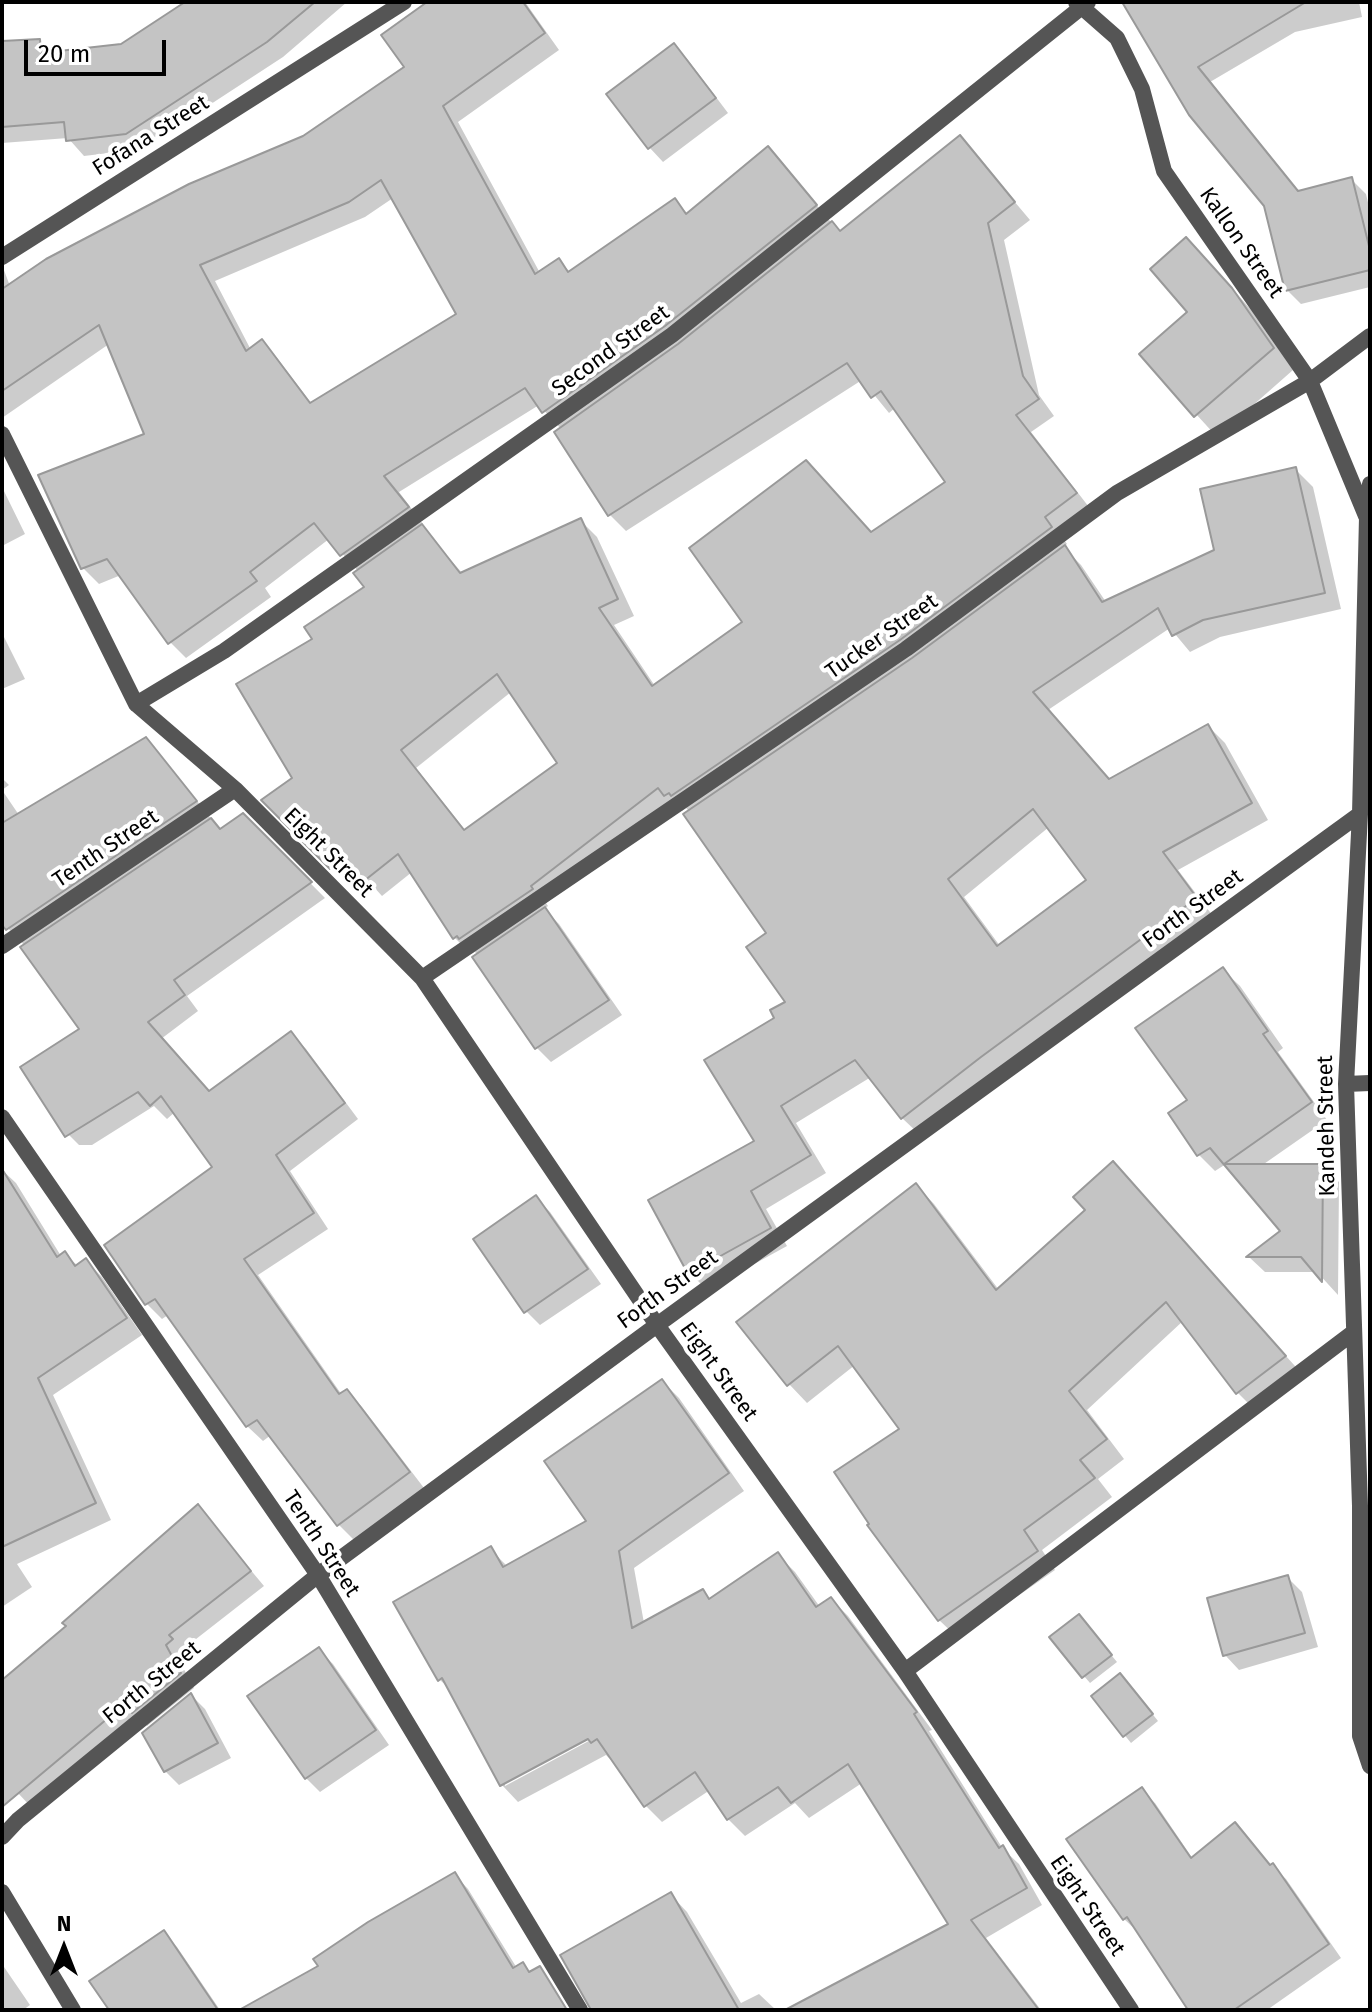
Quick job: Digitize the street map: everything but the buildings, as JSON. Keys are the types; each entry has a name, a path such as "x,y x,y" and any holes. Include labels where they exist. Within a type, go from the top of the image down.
{"street":[{"name":"Fofana Street","path":"2,257 404,2"},
{"name":"Kallon Street","path":"1082,3 1117,38 1142,89 1164,171 1310,381 1367,517"},
{"name":"Second Street","path":"136,704 224,651 672,335 1082,3"},
{"name":"Tucker Street","path":"422,978 906,649 1117,493 1310,381 1370,336"},
{"path":"2,434 136,704"},
{"name":"Kandeh Street","path":"1370,484 1367,649 1346,1084 1354,1332 1365,1506 1360,1736 1370,1766"},
{"name":"Eight Street","path":"136,704 235,789 422,978 657,1325 905,1671 1131,2010"},
{"name":"Tenth Street","path":"2,946 235,789"},
{"name":"Forth Street","path":"2,1837 18,1820 318,1575 1360,814"},
{"path":"1346,1084 1370,1083"},
{"name":"Tenth Street","path":"2,1117 318,1575 580,2010"},
{"path":"905,1671 1354,1332"},
{"path":"2,1892 73,2010"}]}
